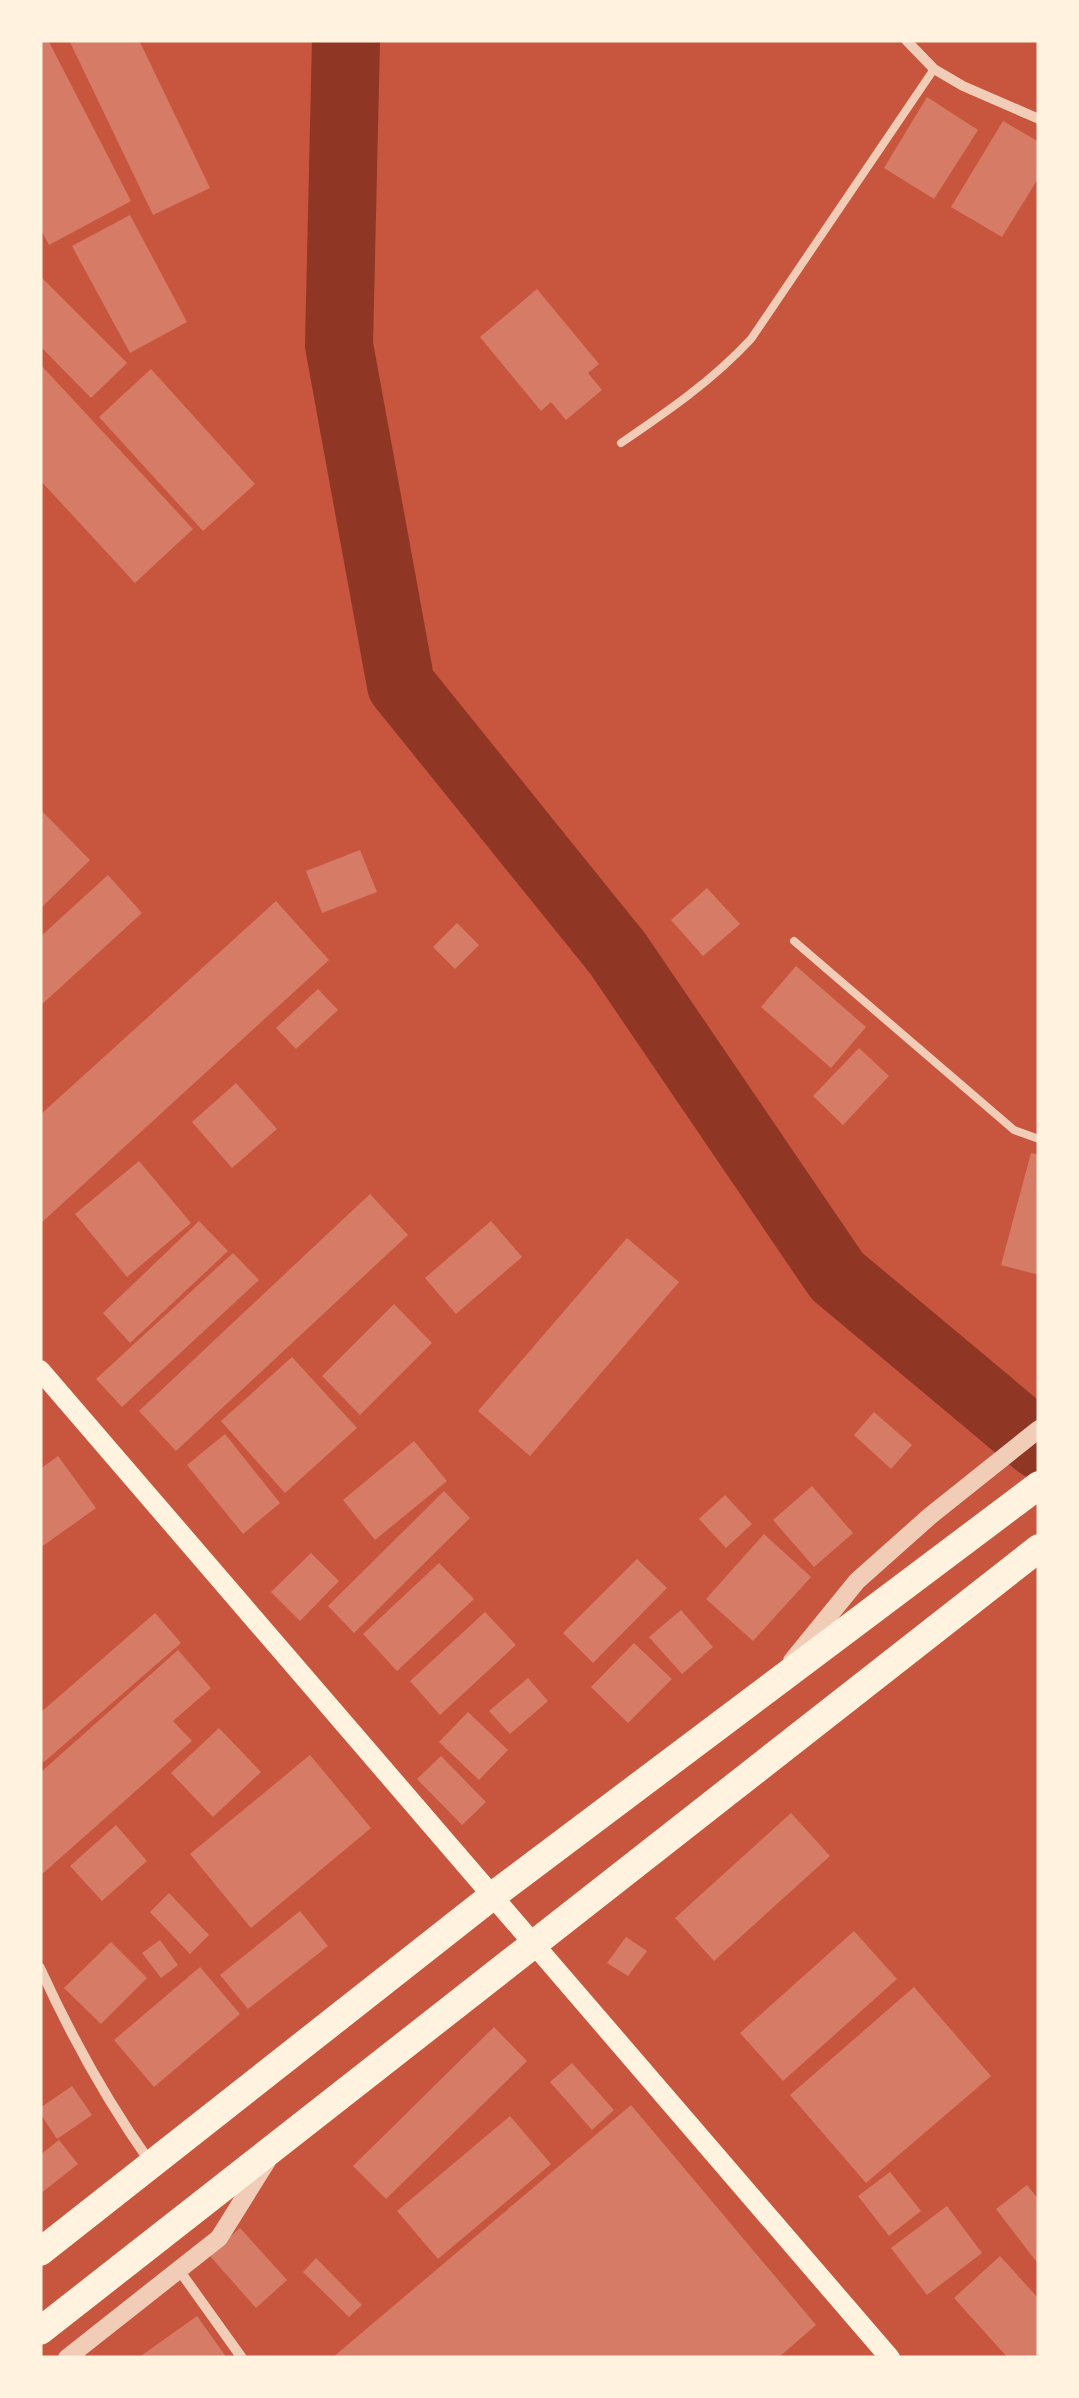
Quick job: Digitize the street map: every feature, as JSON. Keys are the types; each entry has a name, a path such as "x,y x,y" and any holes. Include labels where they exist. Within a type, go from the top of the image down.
{"highway":[{"path":"40,2252 491,1897 1039,1485"},
{"path":"40,2331 280,2139 1039,1548"}],"main road":[{"path":"40,1370 890,2358"}],"street":[{"path":"906,40 934,68 963,86 1039,119"},
{"path":"775,1682 856,1581 930,1516 1039,1430"},
{"path":"40,1968 68,2030 116,2115 152,2164"},
{"path":"67,2358 219,2238 280,2139"},
{"path":"179,2270 242,2358"}],"lane":[{"path":"621,442 681,403 722,370 751,339 934,68"},
{"path":"794,941 1014,1130 1039,1139"}],"building":[{"path":"40,40 48,40 131,201 49,245 40,228"},
{"path":"69,40 139,40 210,188 153,215"},
{"path":"927,97 978,130 934,199 884,168"},
{"path":"1003,121 1039,142 1039,177 1002,237 951,207"},
{"path":"130,215 187,322 130,353 72,246"},
{"path":"40,276 127,363 91,398 40,346"},
{"path":"537,289 599,364 588,373 602,390 566,420 551,402 541,411 480,337"},
{"path":"40,364 193,529 135,583 40,480"},
{"path":"151,369 255,484 203,531 99,417"},
{"path":"40,809 90,860 40,909"},
{"path":"360,850 377,892 322,913 306,871"},
{"path":"108,875 142,913 40,1006 40,937"},
{"path":"707,888 740,924 703,956 671,920"},
{"path":"276,901 329,960 40,1224 40,1115"},
{"path":"457,923 479,945 455,969 433,947"},
{"path":"796,966 866,1027 831,1068 761,1007"},
{"path":"318,989 338,1010 296,1049 276,1028"},
{"path":"859,1048 889,1076 843,1125 813,1096"},
{"path":"236,1083 277,1129 232,1168 192,1122"},
{"path":"1031,1153 1039,1155 1039,1275 1001,1265"},
{"path":"139,1161 191,1223 127,1277 75,1214"},
{"path":"370,1194 408,1235 176,1451 139,1411"},
{"path":"199,1221 228,1251 130,1343 103,1313"},
{"path":"491,1221 522,1257 456,1314 425,1278"},
{"path":"627,1238 679,1282 530,1456 478,1411"},
{"path":"233,1253 259,1280 122,1407 96,1379"},
{"path":"394,1304 432,1343 360,1415 322,1376"},
{"path":"292,1357 357,1428 285,1493 221,1421"},
{"path":"874,1412 912,1445 891,1469 854,1435"},
{"path":"225,1434 280,1503 243,1534 187,1465"},
{"path":"414,1441 447,1481 375,1540 343,1500"},
{"path":"58,1456 96,1508 40,1548 40,1469"},
{"path":"812,1486 853,1533 814,1567 773,1520"},
{"path":"444,1491 470,1518 354,1633 328,1606"},
{"path":"725,1495 752,1524 726,1548 699,1519"},
{"path":"764,1534 811,1577 753,1641 706,1599"},
{"path":"311,1553 339,1581 300,1621 271,1592"},
{"path":"637,1559 667,1588 593,1663 563,1633"},
{"path":"439,1563 474,1599 397,1671 363,1634"},
{"path":"681,1610 713,1647 682,1674 649,1637"},
{"path":"485,1612 516,1645 440,1715 410,1681"},
{"path":"155,1613 181,1643 44,1762 40,1757 40,1713"},
{"path":"634,1643 672,1679 628,1723 591,1687"},
{"path":"178,1650 211,1688 173,1721 192,1741 40,1876 40,1773"},
{"path":"528,1678 548,1701 510,1734 489,1711"},
{"path":"468,1712 508,1750 479,1780 439,1742"},
{"path":"219,1728 261,1772 213,1817 171,1773"},
{"path":"310,1755 371,1828 251,1928 190,1854"},
{"path":"441,1756 486,1802 462,1825 417,1779"},
{"path":"791,1813 830,1856 714,1961 675,1918"},
{"path":"116,1825 147,1861 102,1901 70,1866"},
{"path":"169,1893 209,1935 190,1954 150,1912"},
{"path":"300,1911 328,1946 248,2009 220,1975"},
{"path":"854,1931 897,1979 783,2081 740,2033"},
{"path":"626,1937 647,1951 628,1976 607,1963"},
{"path":"160,1940 178,1965 161,1978 142,1953"},
{"path":"111,1942 147,1978 101,2024 64,1988"},
{"path":"200,1967 240,2014 154,2087 114,2040"},
{"path":"914,1987 991,2076 866,2183 790,2095"},
{"path":"494,2027 527,2061 386,2199 353,2166"},
{"path":"572,2063 614,2110 592,2130 550,2082"},
{"path":"72,2086 92,2115 57,2139 40,2108"},
{"path":"631,2105 816,2325 778,2358 332,2358"},
{"path":"510,2116 551,2164 438,2259 397,2211"},
{"path":"59,2140 78,2164 40,2194 40,2155"},
{"path":"890,2172 921,2211 889,2236 858,2196"},
{"path":"1027,2185 1039,2200 1039,2265 996,2209"},
{"path":"947,2206 982,2253 927,2295 891,2248"},
{"path":"240,2228 287,2280 256,2308 209,2255"},
{"path":"1000,2256 1039,2299 1039,2358 1008,2358 954,2298"},
{"path":"316,2258 362,2305 349,2317 303,2272"},
{"path":"197,2316 227,2358 138,2358"}],"waterway":[{"path":"346,40 339,345 401,685 618,954 837,1276 1039,1445"}]}
